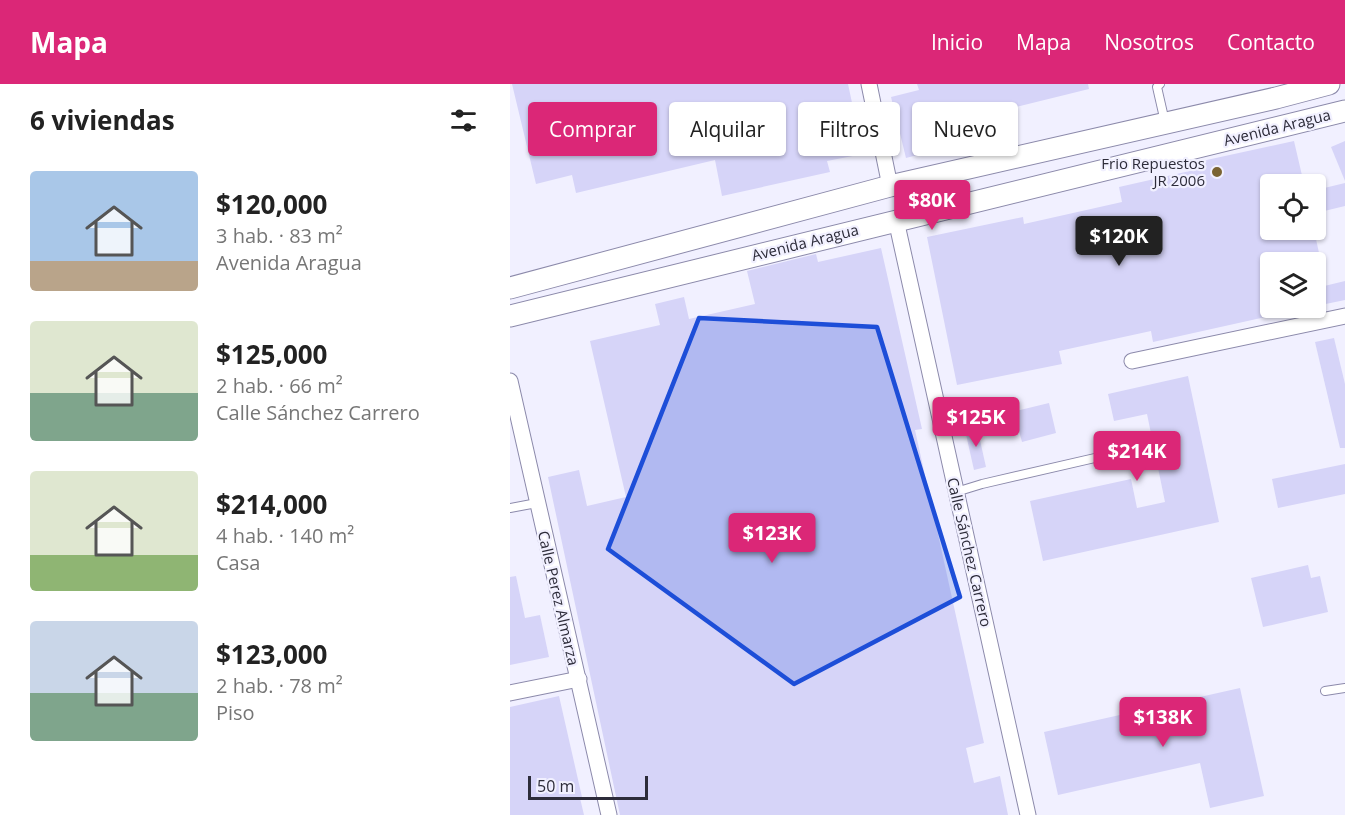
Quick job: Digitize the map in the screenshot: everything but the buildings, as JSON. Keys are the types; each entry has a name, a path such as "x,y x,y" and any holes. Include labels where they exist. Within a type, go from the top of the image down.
{"street":[{"path":"870,84 890,186"},
{"name":"Avenida Aragua","path":"510,288 890,186 1166,123 1283,91 1329,84"},
{"name":"Avenida Aragua","path":"510,316 1345,111"},
{"name":"Calle Sánchez Carrero","path":"896,220 1028,815"},
{"path":"1132,361 1345,316"},
{"name":"Calle Perez Almarza","path":"510,381 609,815"},
{"path":"510,693 579,679"}],"lane":[{"path":"1160,84 1157,87 1166,123"},
{"path":"956,492 1147,446"},
{"path":"510,508 537,502"},
{"path":"1325,691 1345,688"}],"highlighted area":[{"path":"699,318 877,327 960,597 794,684 608,549"}],"place":[{"name":"Frio Repuestos JR 2006","path":"1217,172"}]}
